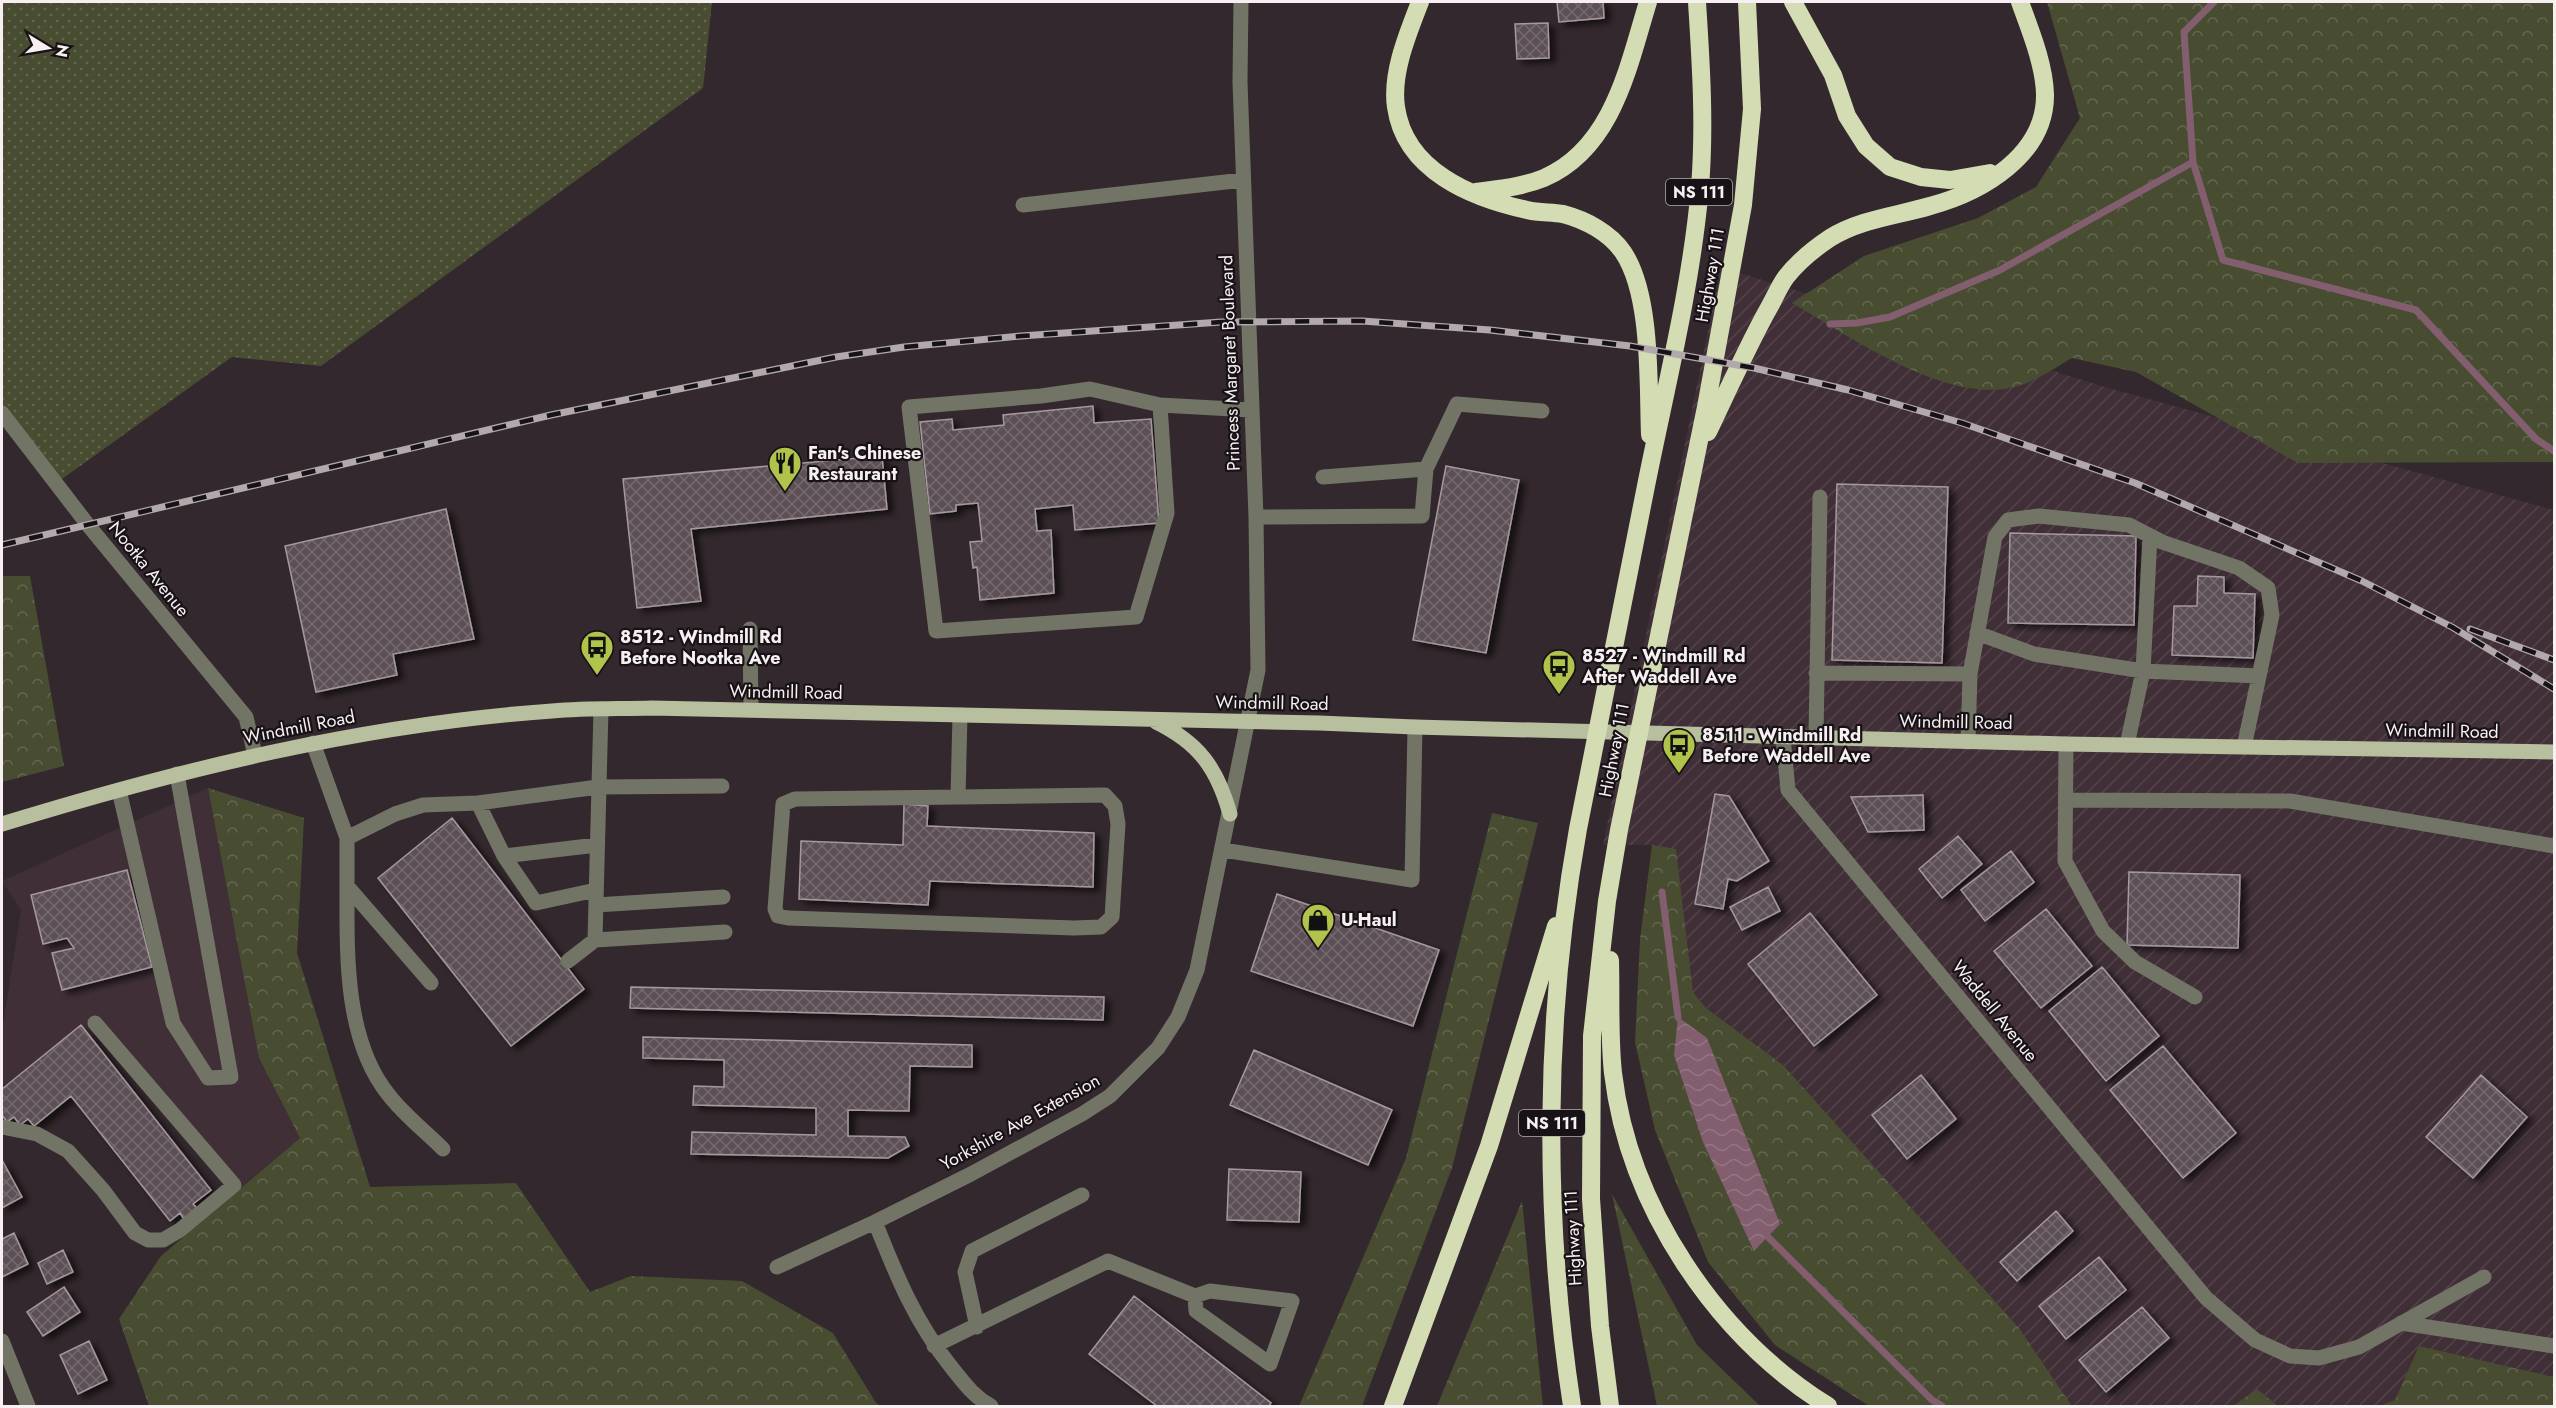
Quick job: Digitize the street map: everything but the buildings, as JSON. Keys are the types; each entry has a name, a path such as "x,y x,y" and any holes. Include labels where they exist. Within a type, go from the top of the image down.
{"highway":[{"path":"1420,2 1396,82 1396,107 1402,130 1415,152 1433,171 1455,186 1527,210 1563,214 1588,223 1610,237 1622,250 1632,267 1641,296 1652,458"},
{"path":"1470,192 1514,187 1542,179 1563,169 1585,150 1600,133 1614,106 1648,2"},
{"name":"Highway 111","path":"1572,1407 1564,1356 1554,1245 1551,1162 1555,1022 1567,890 1617,629 1680,324 1690,261 1700,177 1703,99 1697,2"},
{"name":"Highway 111","path":"1610,1407 1599,1315 1591,1199 1592,1036 1607,901 1619,830 1731,280 1743,205 1752,109 1747,2"},
{"path":"1793,2 1833,75 1847,116 1866,146 1890,167 1921,177 1950,180 2007,170"},
{"path":"1694,460 1753,338 1786,278 1830,238 1852,227 1932,206 1966,192 2007,170 2025,153 2044,110 2045,91 2038,58 2020,2"},
{"path":"1393,1407 1489,1146 1567,890"},
{"path":"1607,901 1613,1073 1626,1139 1655,1210 1696,1283 1735,1330 1798,1388 1828,1407"}],"main road":[{"name":"Windmill Road","path":"2,824 255,754 455,721 552,711 601,709 652,708 1249,721 1968,742 2554,752"},
{"path":"1150,719 1177,732 1204,758 1216,773 1230,814"}],"street":[{"name":"Princess Margaret Boulevard","path":"1241,2 1239,82 1256,517 1258,670 1249,721"},
{"path":"1023,205 1243,180"},
{"path":"1160,405 1167,513 1136,617 936,631 909,407 1090,389 1160,405 1251,410"},
{"path":"1256,517 1422,516 1426,469 1457,404 1542,411"},
{"name":"Nootka Avenue","path":"2,413 88,525 246,717 255,754"},
{"path":"1323,477 1426,469"},
{"path":"1816,738 1820,497"},
{"path":"1968,742 1970,674 1995,537 2008,520 2039,516 2129,525 2150,536 2239,568 2268,588 2272,615 2244,747"},
{"path":"2127,745 2143,671 2150,536"},
{"path":"750,629 751,710"},
{"path":"1977,633 2034,654 2143,671 2259,676"},
{"path":"1816,673 1970,674"},
{"path":"595,940 598,787 602,741 601,709"},
{"path":"958,797 960,715"},
{"name":"Yorkshire Ave Extension","path":"777,1267 875,1222 1082,1114 1110,1096 1148,1059 1178,1017 1197,970 1249,721"},
{"path":"1223,850 1412,880 1415,727"},
{"name":"Waddell Avenue","path":"1783,737 1788,790 2206,1298 2255,1340 2290,1356 2319,1358 2330,1356 2359,1347 2484,1277"},
{"path":"313,743 347,838 348,977 364,1053 387,1094 443,1149"},
{"path":"2067,744 2065,861 2103,931 2135,962 2195,997"},
{"path":"119,790 173,1023 208,1078 231,1077 177,774"},
{"path":"347,838 395,814 423,805 478,803 598,787 722,786"},
{"path":"1105,795 1115,806 1118,824 1112,917 1101,927 1074,928 778,916 775,909 783,804 795,799 958,797 1105,795"},
{"path":"2066,800 2290,801 2554,846"},
{"path":"478,803 504,856 536,903 596,897 723,897"},
{"path":"504,856 597,845"},
{"path":"347,886 431,983"},
{"path":"568,961 595,940 725,932"},
{"path":"2,1127 37,1134 68,1151 103,1190 135,1233 148,1240 163,1240 180,1230 234,1185 95,1023"},
{"path":"977,1326 965,1272 972,1251 1082,1195"},
{"path":"875,1222 907,1300 934,1346 975,1397 991,1407"},
{"path":"934,1346 1108,1261 1195,1296 1210,1291 1292,1301 1270,1364 1196,1311 1195,1296"},
{"path":"2401,1323 2554,1346"},
{"path":"2,1341 28,1407"}],"shaded area":[{"path":"1721,267 2105,387 2554,510 2554,1377 2419,1346 2395,1400 2379,1406 2278,1406 2257,1390 2233,1406 2072,1406 2019,1328 1783,1065 1706,1008 1693,992 1676,850 1652,845 1603,845"},
{"path":"208,788 259,1058 300,1138 241,1187 107,1028 2,1086 2,1032 21,910 2,881"}],"green space":[{"path":"2,2 712,2 703,88 321,366 232,357 55,484 2,413"},
{"path":"2047,2 2554,2 2554,462 2298,463 2136,372 2072,358 2024,384 1996,390 1967,388 1935,379 1873,351 1792,303 1864,256 1978,218 2036,187 2080,118"},
{"path":"2,576 30,576 64,766 2,782"},
{"path":"208,788 304,818 297,953 370,1187 516,1183 590,1292 631,1276 742,1281 833,1333 876,1403 881,1406 149,1406 119,1319 161,1256 300,1138 259,1058"},
{"path":"1492,813 1538,823 1452,1168 1362,1406 1299,1406 1406,1158"},
{"path":"1652,845 1676,849 1693,992 1706,1008 1783,1065 2019,1328 2072,1406 1869,1406 1775,1345 1708,1262 1655,1130 1635,1042 1640,939"},
{"path":"1612,1194 1697,1345 1760,1406 1657,1406"},
{"path":"1522,1201 1543,1406 1437,1406"},
{"path":"2419,1346 2554,1377 2554,1406 2379,1406 2395,1400"},
{"path":"2257,1389 2278,1406 2233,1406"}],"water":[{"path":"1678,1017 1707,1038 1780,1224 1754,1251 1703,1142 1674,1055"}],"waterway":[{"path":"2214,2 2184,32 2193,162 2223,260 2416,310 2536,439 2554,451"},
{"path":"1830,324 1857,323 1890,317 2000,270 2193,162"},
{"path":"1662,892 1678,1017"},
{"path":"1768,1237 1932,1400 1942,1406"}],"railway":[{"path":"2,545 551,415 836,357 904,347 1021,336 1221,322 1362,321 1490,330 1630,346 1754,368 1848,390 1962,423 2135,483 2362,581 2452,627 2554,689"},
{"path":"2470,629 2554,660"}],"place":[{"name":"Fan's Chinese Restaurant","path":"785,492"},
{"name":"8512 - Windmill Rd Before Nootka Ave","path":"597,676"},
{"name":"8527 - Windmill Rd After Waddell Ave","path":"1559,695"},
{"name":"8511 - Windmill Rd Before Waddell Ave","path":"1679,774"},
{"name":"U-Haul","path":"1318,949"}]}
